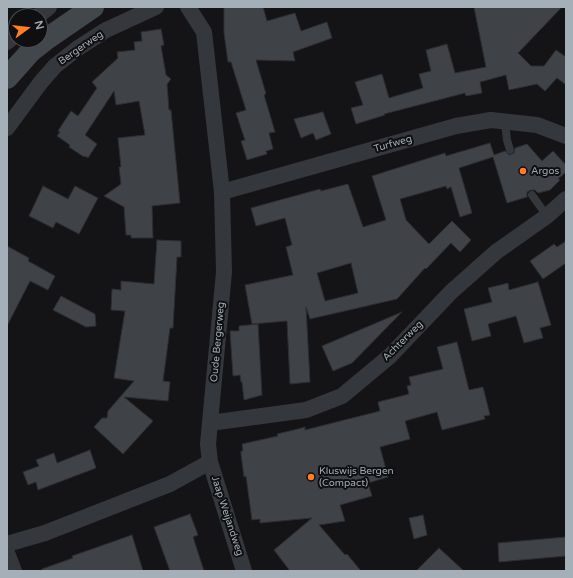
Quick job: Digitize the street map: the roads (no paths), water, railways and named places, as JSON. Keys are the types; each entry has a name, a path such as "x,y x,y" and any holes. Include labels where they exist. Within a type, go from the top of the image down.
{"main road":[{"path":"7,78 31,51 93,7"}],"street":[{"name":"Bergerweg","path":"7,128 41,82 56,66 78,48 106,30 156,7"},
{"name":"Oude Bergerweg","path":"188,7 204,32 222,192 224,272 208,444 210,462"},
{"name":"Turfweg","path":"222,192 456,126 491,120 537,125 566,136"},
{"name":"Achterweg","path":"210,423 306,410 342,396 390,356 451,292 496,252 547,216 566,199"},
{"path":"7,544 44,533 170,484 210,462"},
{"name":"Jaap Weijandweg","path":"210,462 244,571"},
{"path":"7,552 14,571"}],"lane":[{"path":"505,122 510,150"},
{"path":"532,195 547,216"}],"place":[{"name":"Argos","path":"523,171"},
{"name":"Kluswijs Bergen (Compact)","path":"311,477"}]}
